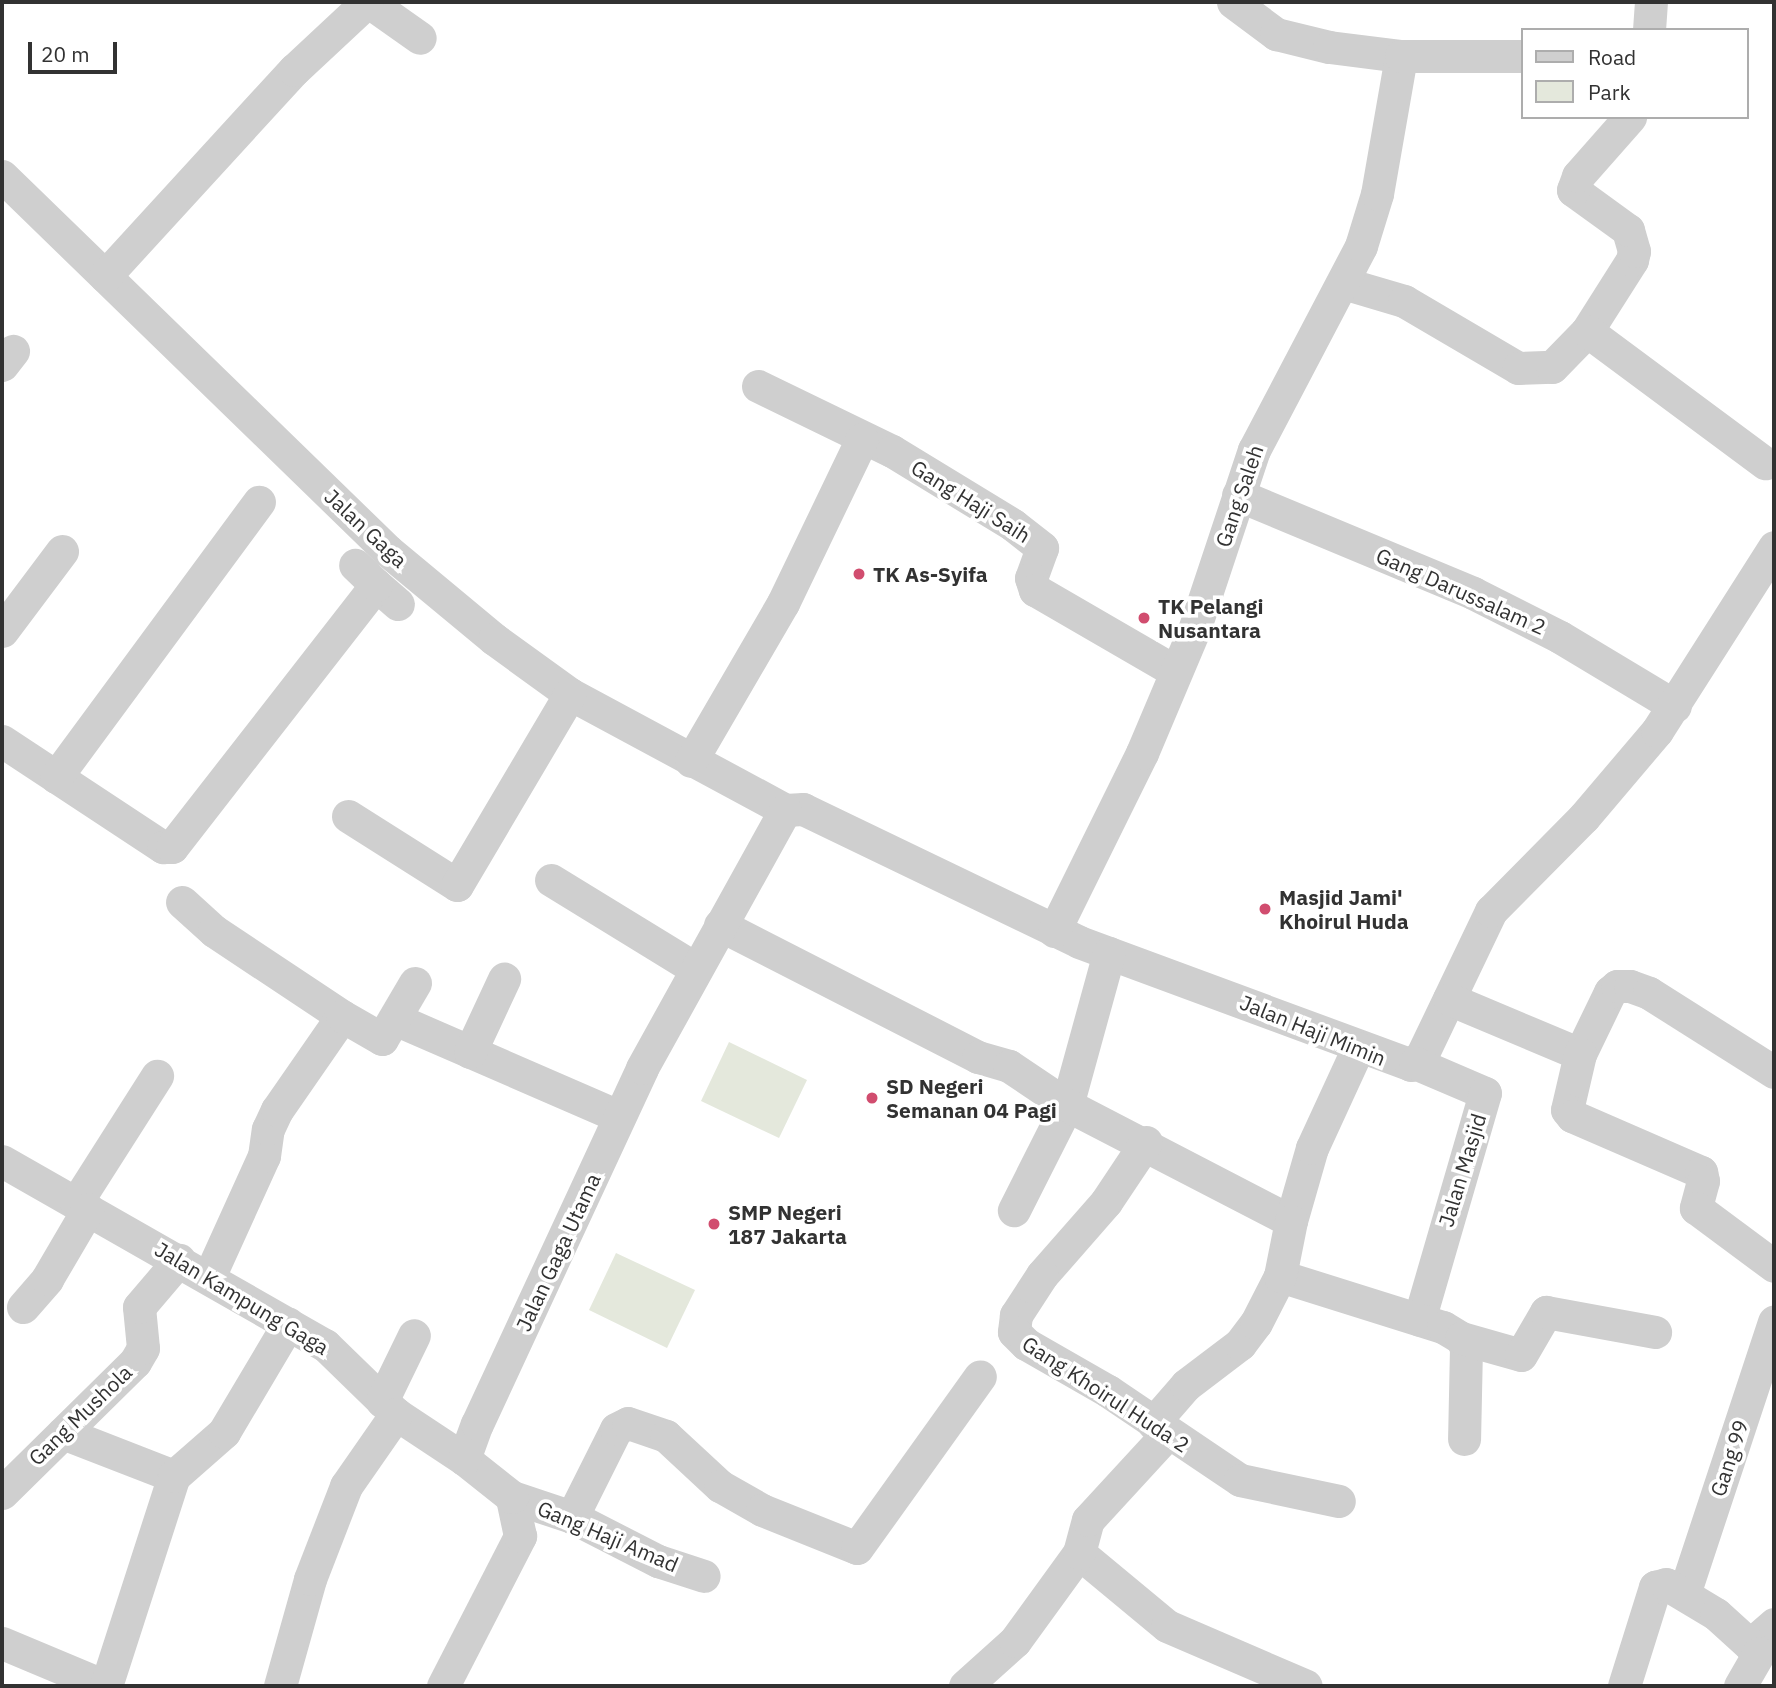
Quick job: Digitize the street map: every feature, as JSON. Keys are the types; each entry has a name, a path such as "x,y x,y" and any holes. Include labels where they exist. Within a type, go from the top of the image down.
{"street":[{"path":"1233,2 1276,34 1328,47 1402,56 1520,56"},
{"path":"1649,28 1651,2"},
{"path":"105,276 294,70 384,6 420,38"},
{"name":"Gang Saleh","path":"1054,932 1142,753 1205,598 1254,450 1343,283 1377,194 1402,56"},
{"path":"1343,283 1404,301 1505,362 1530,370 1552,367 1587,331 1634,251 1628,230 1576,195 1574,182 1628,119"},
{"name":"Jalan Gaga","path":"2,176 388,551 494,639 570,694 785,810"},
{"path":"1587,331 1771,467"},
{"name":"Gang Haji Saih","path":"758,386 914,464 1030,538 1042,548 1031,578 1035,590 1175,671"},
{"path":"691,761 783,603 862,439"},
{"name":"Gang Darussalam 2","path":"1238,495 1473,593 1560,637 1675,706"},
{"path":"56,777 259,502"},
{"name":"Jalan Haji Mimin","path":"785,810 803,809 1054,932 1404,1066 1415,1063 1491,911 1600,799 1675,706 1774,547"},
{"path":"2,631 62,551"},
{"path":"2,741 163,847 172,847 376,585"},
{"path":"348,816 457,885 570,694"},
{"name":"Jalan Gaga Utama","path":"464,1459 584,1200 618,1116 785,810"},
{"path":"551,880 696,969"},
{"path":"182,902 214,931 342,1016 382,1039 415,984"},
{"path":"720,925 978,1057 1009,1066 1067,1105 1146,1142 1290,1221"},
{"path":"1014,1210 1067,1105 1109,953"},
{"path":"470,1052 504,979"},
{"path":"1774,1072 1630,986 1610,992 1580,1054 1567,1110 1572,1116 1701,1172 1703,1181 1696,1208 1774,1266"},
{"path":"1449,999 1580,1054"},
{"path":"209,1277 264,1156 268,1129 277,1110 342,1016"},
{"path":"395,1019 618,1116"},
{"path":"965,1686 1015,1641 1079,1553 1088,1520 1160,1428 1186,1385 1240,1344 1272,1297 1280,1276 1290,1221 1312,1148 1358,1048"},
{"name":"Jalan Masjid","path":"1415,1063 1485,1093 1419,1320"},
{"path":"23,1307 47,1279 82,1206 157,1076"},
{"name":"Gang Khoirul Huda 2","path":"1146,1142 1106,1202 1042,1275 1013,1325 1026,1344 1108,1391 1240,1480 1339,1501"},
{"name":"Jalan Kampung Gaga","path":"2,1161 325,1345 389,1407 464,1459"},
{"name":"Gang Mushola","path":"2,1493 139,1356 139,1307 179,1260"},
{"path":"1280,1276 1419,1320 1461,1338 1521,1355 1546,1312 1655,1332"},
{"name":"Gang 99","path":"1684,1594 1774,1322"},
{"path":"2,1643 106,1686 174,1476 224,1432 288,1324"},
{"path":"280,1686 310,1579 346,1486 389,1407 414,1335"},
{"path":"1461,1338 1466,1347 1464,1439"},
{"path":"572,1517 616,1429 628,1423 666,1436 720,1486 762,1510 857,1548 980,1376"},
{"path":"63,1433 174,1476"},
{"path":"443,1686 519,1541 520,1521 512,1497 464,1459"},
{"name":"Gang Haji Amad","path":"512,1497 572,1517 658,1561 704,1576"},
{"path":"1079,1553 1167,1626 1306,1686"},
{"path":"1624,1686 1655,1587 1666,1584 1765,1647 1740,1686"}],"green space":[{"path":"729,1042 807,1080 779,1138 701,1101"},
{"path":"616,1253 695,1290 667,1348 589,1310"}],"place":[{"name":"TK As-Syifa","path":"859,574"},
{"name":"TK Pelangi Nusantara","path":"1144,618"},
{"name":"Masjid Jami' Khoirul Huda","path":"1265,909"},
{"name":"SD Negeri Semanan 04 Pagi","path":"872,1098"},
{"name":"SMP Negeri 187 Jakarta","path":"714,1224"}]}
